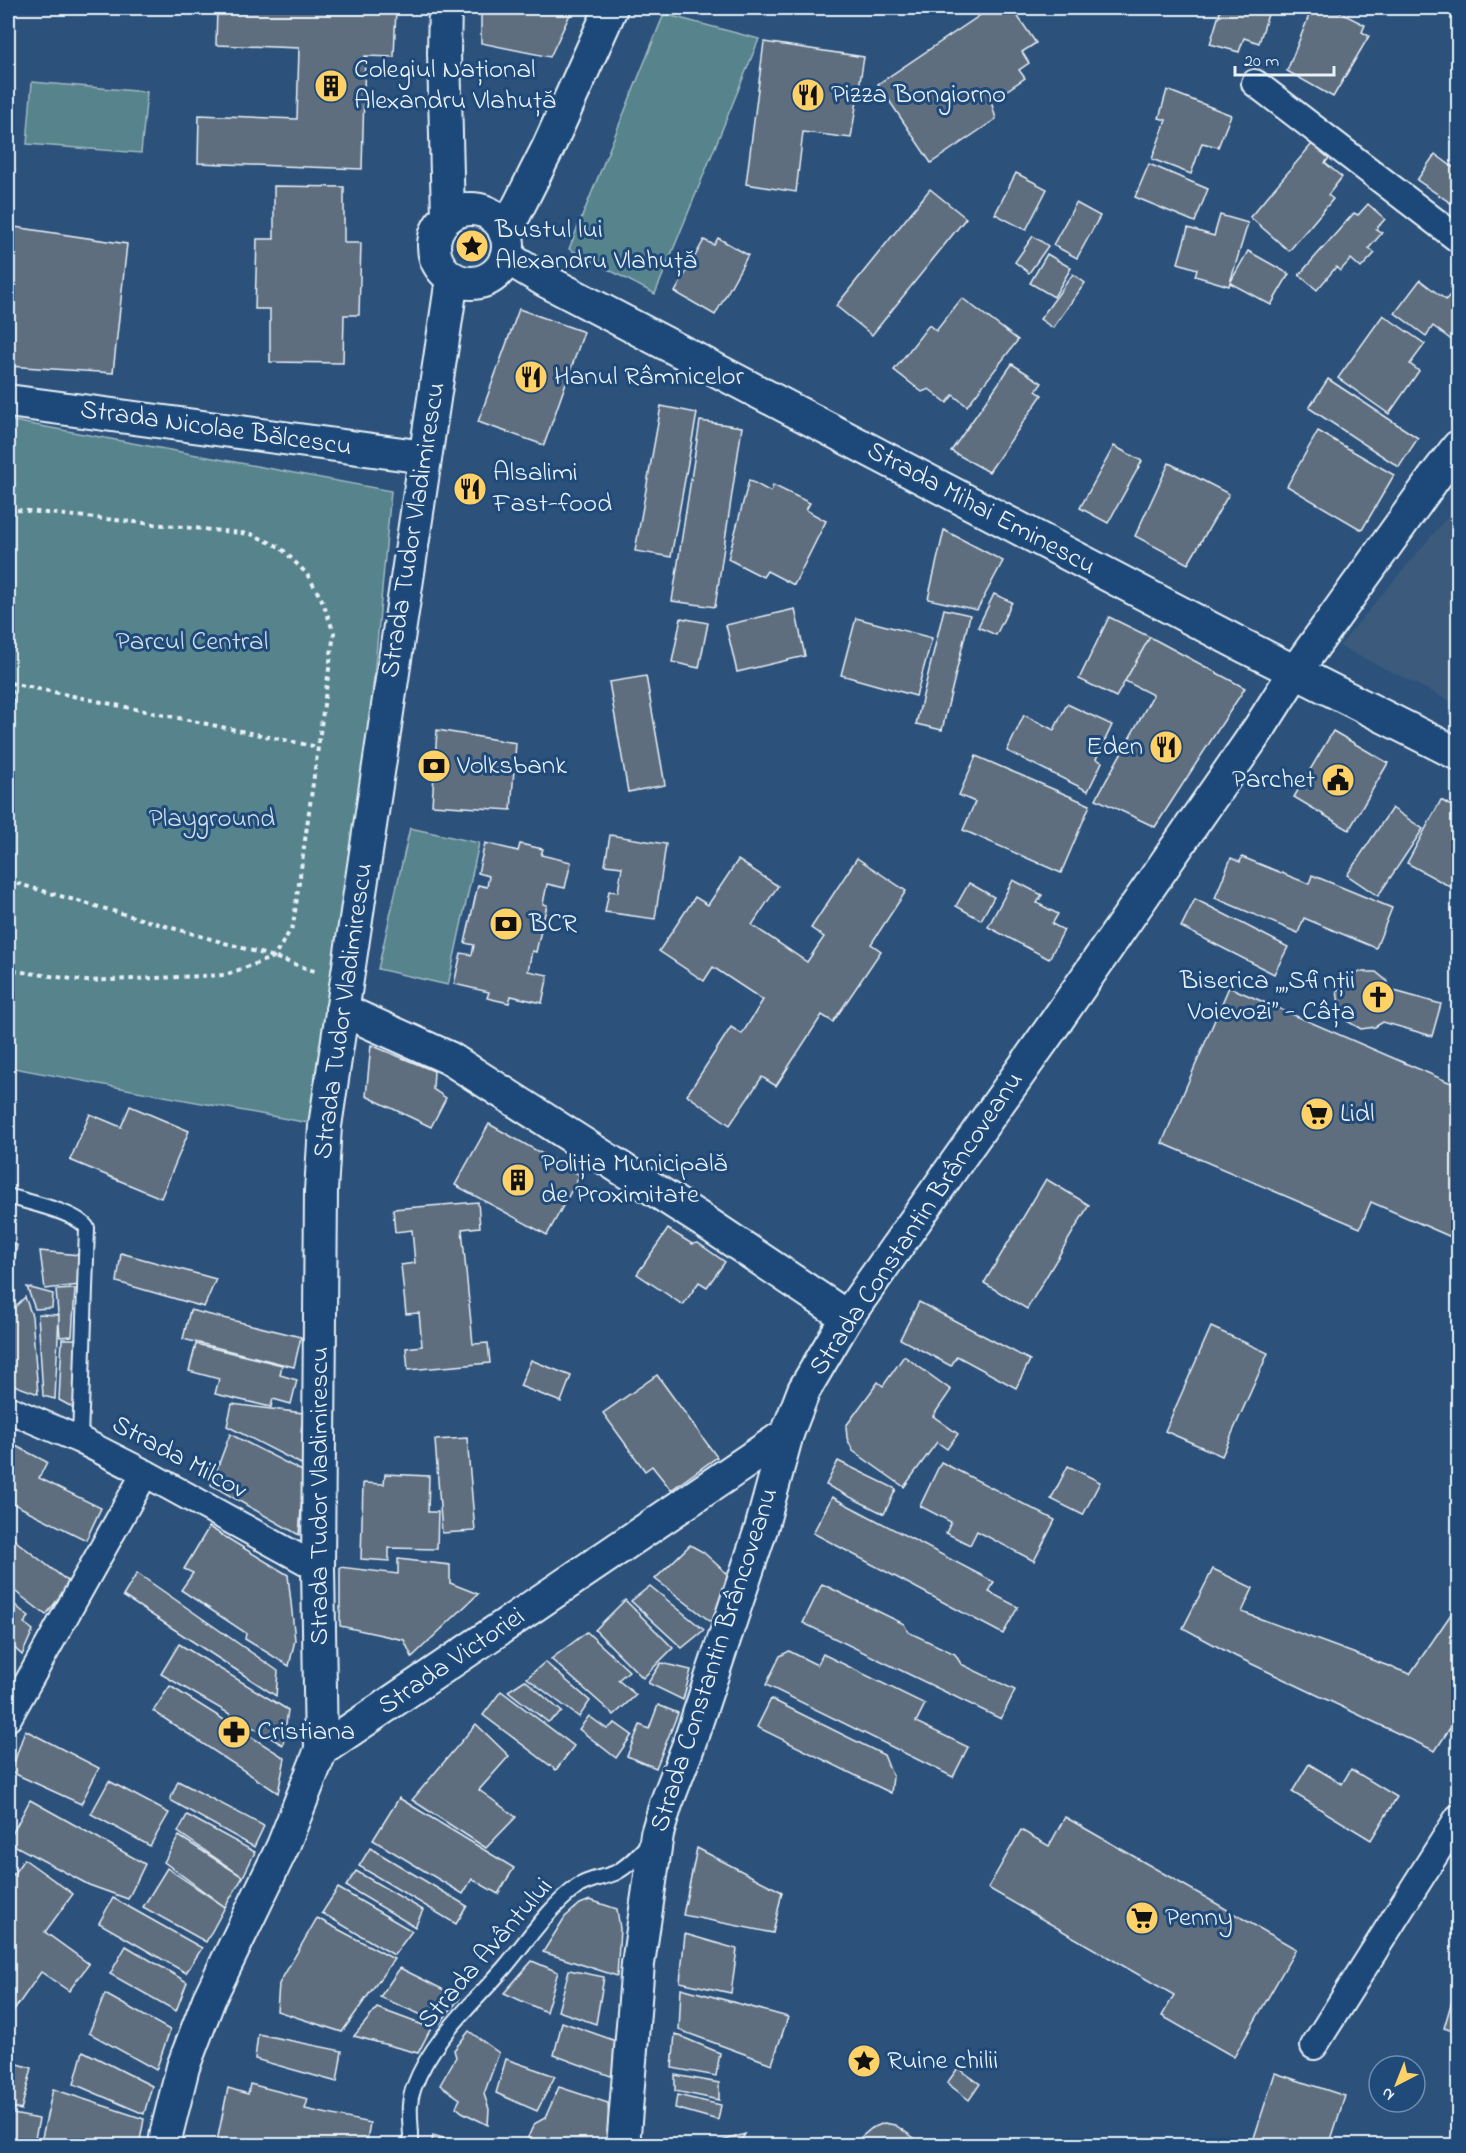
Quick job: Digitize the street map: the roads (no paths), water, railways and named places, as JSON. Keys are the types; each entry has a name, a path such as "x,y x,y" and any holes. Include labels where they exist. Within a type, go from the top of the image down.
{"street":[{"path":"445,8 448,217"},
{"path":"506,245 495,219 480,211 463,210 448,217 438,230 433,246 437,262 443,272 452,279 467,283 482,282 499,270 506,245 611,8"},
{"path":"1255,83 1458,239"},
{"name":"Strada Mihai Eminescu","path":"506,245 546,281 1295,672 1458,754"},
{"name":"Strada Tudor Vladimirescu","path":"321,1750 318,1568 321,1191 325,1126 452,279"},
{"name":"Strada Nicolae Bălcescu","path":"8,401 425,457"},
{"name":"Strada Constantin Brâncoveanu","path":"623,2145 638,1964 657,1834 761,1529 787,1434 804,1390 847,1317 1056,1023 1295,672 1458,447"},
{"path":"344,996 449,1058 705,1222 847,1317"},
{"name":"Strada Milcov","path":"8,1410 80,1440 145,1473 318,1568"},
{"name":"Strada Victoriei","path":"321,1750 787,1434"},
{"path":"8,1718 145,1473"},
{"path":"165,2145 183,2067 205,2009 283,1846 321,1750"},
{"path":"1314,2046 1458,1818"}],"lane":[{"path":"8,1196 77,1218 87,1228 80,1440"},
{"name":"Strada Avântului","path":"411,2145 408,2104 414,2086 436,2046 454,2022 485,1990 560,1901 579,1885 616,1872 637,1856 657,1834"}],"place":[{"name":"Colegiul Național Alexandru Vlahuță","path":"331,86"},
{"name":"Pizza Bongiorno","path":"808,95"},
{"name":"Bustul lui Alexandru Vlahuță","path":"472,246"},
{"name":"Hanul Râmnicelor","path":"531,377"},
{"name":"Alsalimi Fast-food","path":"470,489"},
{"name":"Eden","path":"1166,747"},
{"name":"Volksbank","path":"434,766"},
{"name":"Parchet","path":"1338,780"},
{"name":"BCR","path":"506,924"},
{"name":"Biserica „„Sfinții Voievozi” - Câța","path":"1378,997"},
{"name":"Lidl","path":"1317,1114"},
{"name":"Poliția Municipală de Proximitate","path":"518,1180"},
{"name":"Cristiana","path":"234,1732"},
{"name":"Penny","path":"1142,1918"},
{"name":"Ruine chilii","path":"864,2061"}],"park label":[{"name":"Parcul Central","path":"192,642"},
{"name":"Playground","path":"212,819"}]}
